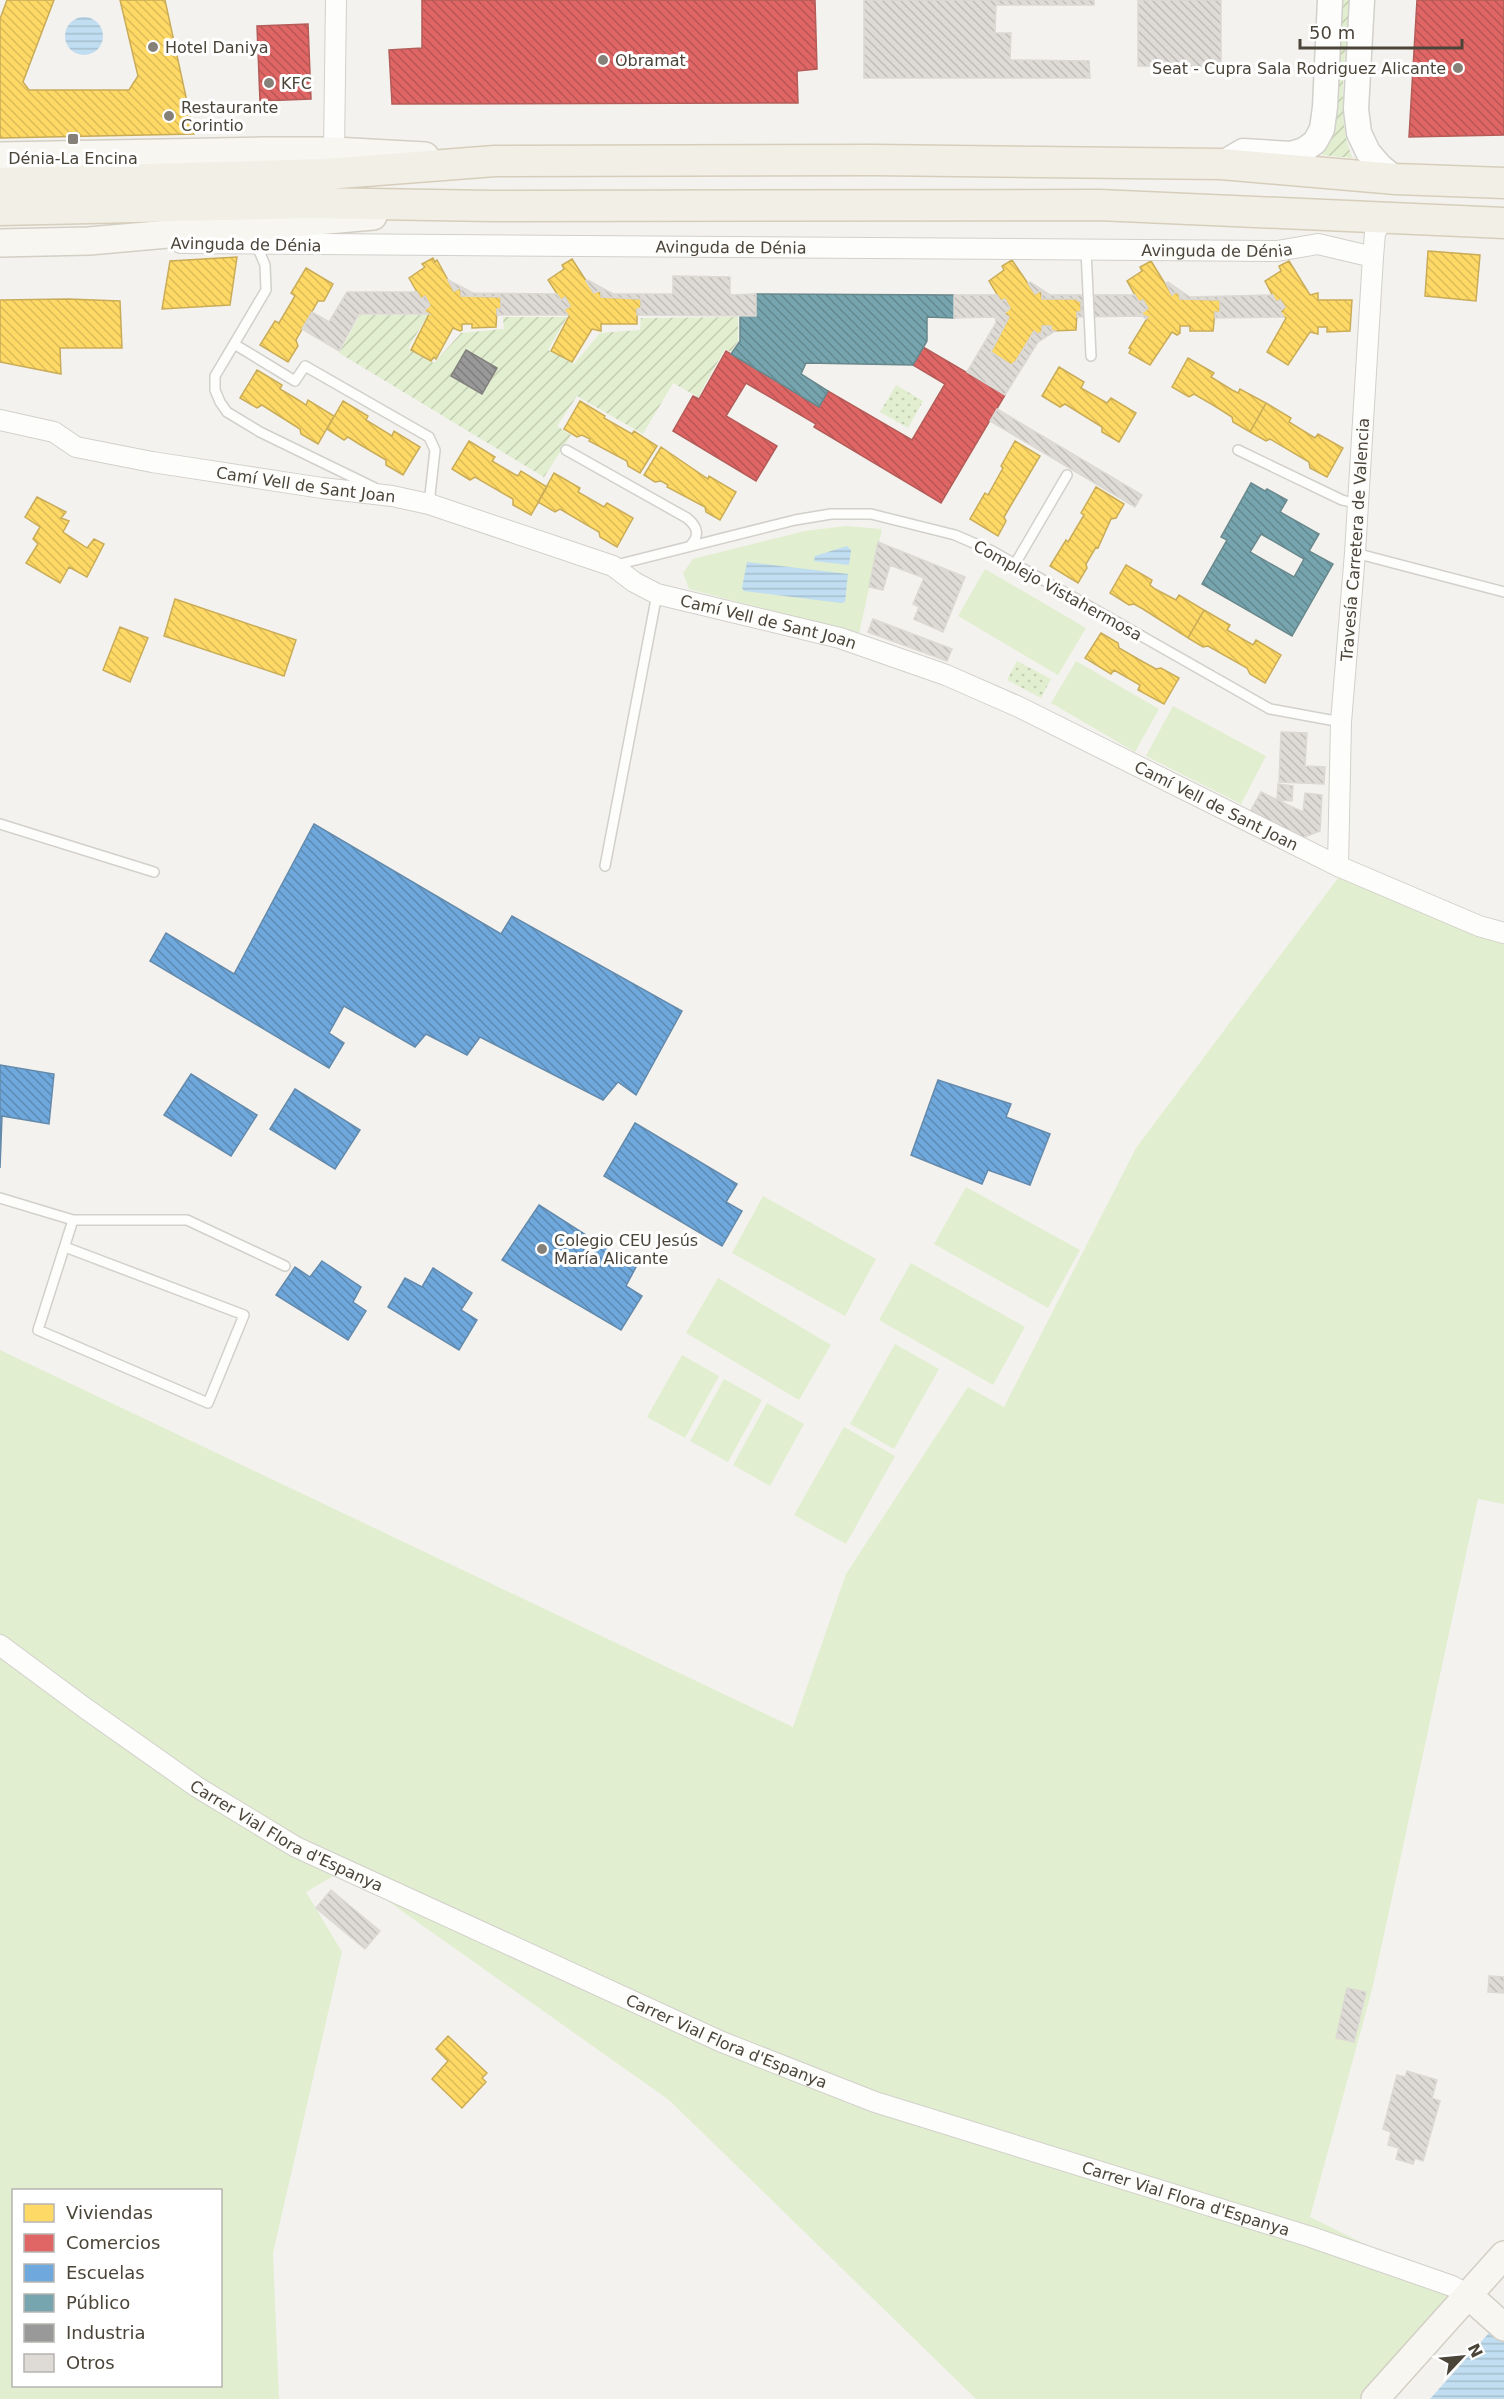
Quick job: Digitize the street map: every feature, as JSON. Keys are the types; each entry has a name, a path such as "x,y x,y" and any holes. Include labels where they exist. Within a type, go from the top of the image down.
{"main road":[{"path":"0,156 334,151 495,160 874,160 1221,164 1396,179 1492,179"},
{"path":"0,183 326,174 495,160"},
{"name":"Avinguda de Dénia","path":"0,210 309,203 493,206 1099,205 1504,223"},
{"name":"Avinguda de Dénia","path":"0,243 89,241 493,206"},
{"path":"1375,2399 1504,2255"},
{"name":"Carrer Vial Flora d'Espanya","path":"1468,2295 1500,2323"}],"street":[{"path":"334,151 336,0"},
{"path":"1221,164 1243,151 1291,154 1304,150 1315,142 1322,129 1325,106 1330,0"},
{"path":"1362,0 1356,109 1359,133 1368,152 1396,179"},
{"name":"Travesía Carretera de Valencia","path":"1338,866 1341,722 1355,553 1373,257 1375,233 1384,216"},
{"name":"Avinguda de Dénia","path":"89,241 257,246 1277,251 1318,244 1373,257"},
{"name":"Camí Vell de Sant Joan","path":"0,420 54,432 76,447 152,462 322,488 392,496 429,504 613,566 634,582 657,594 840,638 946,675 1019,707 1338,866 1469,922 1504,933"},
{"name":"Carrer Vial Flora d'Espanya","path":"0,1645 197,1787 296,1847 722,2042 875,2102 1311,2237 1452,2286 1468,2295"}],"lane":[{"path":"257,246 265,265 266,290 215,376 215,390 224,407 227,412 260,432 392,496"},
{"path":"1086,250 1091,356"},
{"path":"234,344 295,381 305,366 429,437 435,450 429,504"},
{"path":"566,450 695,524 696,540 690,546"},
{"path":"1238,450 1342,500 1358,504"},
{"path":"322,488 327,476 324,465"},
{"path":"1015,564 1067,474"},
{"name":"Complejo Vistahermosa","path":"613,566 795,520 831,514 861,513 955,535 992,551 1270,709 1341,722"},
{"path":"1355,553 1504,592"},
{"path":"605,866 657,594"},
{"path":"0,825 154,872"},
{"path":"0,1198 74,1220 187,1220 285,1266"},
{"path":"65,1247 244,1315 208,1403 38,1330 65,1247 74,1220"}],"green space":[{"path":"1337,0 1350,0 1343,103 1347,143 1353,158 1322,155 1328,141"},
{"path":"360,315 428,315 408,348 434,363 461,333 504,329 503,317 567,317 548,350 574,364 600,333 640,330 641,318 738,317 738,341 731,352 725,349 698,397 673,383 643,434 577,396 557,426 571,435 544,477 339,353"},
{"path":"896,385 923,401 908,428 880,412"},
{"path":"846,526 882,529 859,634 689,589 683,573 693,559 805,531"},
{"path":"985,569 1086,628 1058,675 958,616"},
{"path":"1017,661 1051,679 1041,698 1007,680"},
{"path":"1076,661 1159,709 1135,752 1051,703"},
{"path":"1173,706 1266,756 1241,804 1146,756"},
{"path":"1341,874 1504,941 1504,1504 1478,1499 1372,1990 1310,2217 1468,2295 1375,2399 976,2399 669,2100 344,1870 306,1892 342,1952 273,2253 279,2399 0,2399 0,1350 793,1727 846,1574 968,1387 1004,1407 1136,1148"},
{"path":"966,1187 1080,1250 1048,1308 934,1244"},
{"path":"763,1196 876,1259 845,1316 732,1253"},
{"path":"911,1263 1025,1327 993,1385 879,1320"},
{"path":"718,1278 831,1345 799,1400 686,1333"},
{"path":"895,1344 939,1369 894,1449 850,1424"},
{"path":"682,1355 719,1376 685,1438 647,1417"},
{"path":"724,1379 762,1400 728,1462 690,1441"},
{"path":"767,1403 804,1424 770,1486 733,1465"},
{"path":"844,1427 895,1456 846,1544 794,1515"}],"water":[{"path":"84,17 98,22 103,36 98,50 84,55 70,50 65,36 70,22"},
{"path":"847,546 851,550 849,565 814,561 815,556"},
{"path":"747,562 848,574 845,602 744,591 742,588"},
{"path":"1504,2316 1504,2399 1430,2399"}],"building: Viviendas":[{"name":"Hotel Daniya","path":"7,0 54,0 23,82 29,90 129,90 138,76 120,0 165,0 194,134 0,138 0,19"},
{"path":"1428,251 1480,255 1476,301 1425,296"},
{"path":"237,257 230,305 162,309 170,261"},
{"path":"433,258 435,262 437,260 454,291 460,288 461,296 501,297 501,309 497,309 496,327 472,328 472,324 462,324 460,331 453,328 436,359 434,357 431,361 411,350 429,314 424,311 430,305 425,296 421,299 409,278 425,267 422,264"},
{"path":"572,259 594,293 599,289 601,297 641,299 641,308 637,309 637,324 601,324 601,331 592,329 572,362 551,351 569,316 564,310 570,306 565,297 561,300 548,280 564,269 562,265"},
{"path":"1012,260 1035,294 1040,291 1042,299 1077,299 1081,301 1081,312 1077,312 1076,330 1052,331 1051,326 1042,326 1042,332 1038,334 1034,331 1016,361 1011,365 991,352 1009,317 1004,312 1010,308 1005,299 1001,301 989,281 1004,270 1002,266"},
{"path":"1151,261 1172,295 1176,292 1180,299 1220,300 1220,313 1215,312 1213,331 1190,331 1190,326 1180,326 1180,333 1177,335 1172,332 1150,365 1129,353 1131,349 1129,348 1148,317 1141,314 1148,308 1143,300 1139,302 1127,281 1142,271 1140,267"},
{"path":"1289,261 1310,295 1318,293 1318,300 1352,300 1350,331 1327,332 1327,327 1318,327 1318,334 1310,332 1288,365 1267,352 1286,318 1280,314 1285,307 1280,300 1276,302 1265,281 1281,271 1279,266"},
{"path":"306,268 333,284 324,301 318,301 296,340 298,346 288,362 260,345 275,321 279,323 295,296 291,293"},
{"path":"0,300 120,301 122,348 60,348 61,374 0,362"},
{"path":"1188,358 1214,373 1211,377 1232,390 1238,393 1240,389 1266,403 1250,432 1233,422 1232,417 1194,394 1189,397 1172,387"},
{"path":"1059,367 1084,382 1081,388 1107,403 1111,398 1136,413 1119,442 1102,432 1102,427 1065,404 1060,407 1042,396"},
{"path":"257,370 282,385 280,389 306,405 308,400 334,416 318,444 301,434 300,429 262,405 257,408 240,398"},
{"path":"343,401 368,416 366,420 392,436 394,431 420,447 403,475 386,465 386,460 348,437 344,440 327,429"},
{"path":"580,401 605,416 604,418 632,434 634,431 657,446 640,473 628,466 627,461 589,441 590,439 582,435 577,437 564,429"},
{"path":"1266,403 1291,418 1289,422 1315,438 1318,434 1343,448 1327,477 1310,468 1309,462 1270,439 1266,441 1250,432"},
{"path":"469,441 495,457 492,461 514,474 518,476 521,471 547,487 531,515 513,505 513,499 475,477 470,480 452,469"},
{"path":"1015,441 1040,456 1004,517 1006,521 998,536 970,519 985,493 988,495"},
{"path":"661,447 708,479 709,476 736,492 720,520 706,512 705,507 667,487 668,485 661,481 655,482 644,475"},
{"path":"554,473 580,488 578,492 604,507 607,503 633,518 617,547 600,537 599,532 560,509 555,512 538,502"},
{"path":"1096,487 1124,504 1116,518 1111,519 1078,583 1050,566 1084,515 1081,513"},
{"path":"37,497 66,512 61,518 69,521 63,532 87,548 94,539 104,544 87,577 69,567 60,583 26,563 38,544 33,539 40,527 25,517"},
{"path":"1126,565 1152,580 1150,585 1155,589 1176,600 1179,595 1204,610 1188,638 1143,609 1134,604 1129,605 1110,593"},
{"path":"175,599 296,640 284,676 164,636"},
{"path":"1204,610 1230,625 1227,630 1253,645 1256,640 1281,655 1265,683 1250,674 1247,668 1208,646 1203,647 1188,638"},
{"path":"120,627 148,638 130,682 103,670"},
{"path":"1101,633 1118,643 1119,648 1138,659 1179,678 1164,704 1138,690 1140,685 1114,670 1111,674 1085,658"},
{"path":"448,2036 487,2073 482,2078 486,2082 462,2108 432,2079 448,2061 436,2049"}],"building: Comercios":[{"name":"Obramat","path":"422,0 815,0 817,69 797,71 798,103 392,104 389,50 422,48"},
{"name":"Seat - Cupra Sala Rodriguez Alicante","path":"1417,0 1504,0 1504,135 1409,137"},
{"path":"308,24 311,99 260,101 257,26"},
{"path":"923,347 1005,395 941,503 814,427 816,424 746,383 726,416 777,446 756,481 673,431 693,396 699,399 726,351 819,407 828,391 912,440 945,384 913,365"}],"building: Escuelas":[{"path":"314,824 501,934 512,916 682,1011 636,1095 618,1082 603,1100 480,1037 467,1055 426,1034 415,1047 344,1006 329,1033 344,1043 329,1068 150,961 166,933 234,974"},
{"path":"0,1065 54,1074 49,1124 2,1116 0,1168"},
{"path":"191,1074 257,1115 231,1156 164,1115"},
{"path":"938,1080 1011,1104 1006,1117 1050,1134 1030,1185 988,1170 982,1184 911,1155"},
{"path":"295,1089 360,1130 335,1169 270,1129"},
{"path":"635,1123 737,1184 726,1202 742,1211 722,1246 604,1176"},
{"path":"539,1205 636,1267 626,1286 642,1296 621,1330 502,1260"},
{"path":"322,1261 361,1287 353,1302 366,1311 348,1340 276,1295 295,1267 310,1277"},
{"path":"433,1268 472,1293 461,1310 477,1320 459,1350 388,1307 405,1278 422,1287"}],"building: Público":[{"path":"756,294 954,295 954,318 927,317 927,341 913,365 806,363 801,374 828,391 819,407 731,354 740,341 740,316 756,316"},
{"path":"1251,483 1287,500 1280,512 1319,534 1309,551 1333,564 1292,636 1202,584 1227,540 1221,537","holes":["1261,534 1304,559 1294,577 1250,552"]}],"building: Industria":[{"path":"466,350 497,368 482,394 451,376"}],"building: Otros":[{"path":"864,0 1094,0 1094,5 996,5 995,33 1011,33 1010,60 1089,61 1090,78 864,78"},
{"path":"1138,0 1221,0 1221,67 1138,66"},
{"path":"673,276 730,277 730,295 756,294 756,316 637,315 637,309 641,308 641,299 601,297 601,290 594,293 586,281 613,294 673,294"},
{"path":"448,280 473,293 557,294 561,300 565,297 570,306 564,310 568,315 497,315 497,309 501,309 501,297 461,296 460,288 454,291"},
{"path":"1030,282 1050,295 1135,295 1139,302 1143,300 1148,308 1141,314 1148,317 1146,319 1142,316 1077,317 1077,312 1081,312 1081,301 1042,299 1042,292 1035,294 1028,283"},
{"path":"1168,282 1190,297 1273,295 1276,302 1280,300 1285,307 1280,311 1284,317 1215,318 1215,312 1220,313 1220,300 1180,299 1176,292 1172,295 1166,283"},
{"path":"347,292 417,292 421,299 425,296 430,305 424,311 429,314 359,314 339,351 302,329 312,312 329,322"},
{"path":"954,295 997,295 1001,301 1005,299 1010,308 1004,314 1009,317 991,352 1011,365 1016,361 1034,331 1038,334 1042,332 1042,326 1051,326 1052,331 1055,331 1038,342 1005,395 967,372 996,323 995,317 954,318"},
{"path":"997,409 1142,495 1135,507 990,421"},
{"path":"878,542 965,577 943,632 914,619 919,607 913,604 924,578 890,565 883,590 869,587"},
{"path":"873,619 952,649 947,661 868,632"},
{"path":"1281,732 1307,733 1305,766 1325,767 1324,784 1279,782"},
{"path":"1278,784 1293,786 1292,801 1277,800"},
{"path":"1261,792 1303,812 1305,793 1322,795 1320,831 1302,838 1250,812"},
{"path":"331,1890 380,1931 365,1949 316,1908"},
{"path":"1489,1976 1504,1977 1504,1993 1488,1992"},
{"path":"1347,1988 1366,1992 1354,2042 1336,2038"},
{"path":"1407,2071 1437,2080 1432,2098 1440,2101 1423,2161 1415,2158 1413,2164 1396,2159 1399,2148 1388,2145 1391,2132 1383,2129 1397,2075 1405,2077"}],"place":[{"name":"Hotel Daniya","path":"153,47"},
{"name":"Obramat","path":"603,60"},
{"name":"Seat - Cupra Sala Rodriguez Alicante","path":"1458,68"},
{"name":"KFC","path":"269,83"},
{"name":"Restaurante Corintio","path":"169,116"},
{"name":"Dénia-La Encina","path":"73,139"},
{"name":"Colegio CEU Jesús María Alicante","path":"542,1249"}]}
